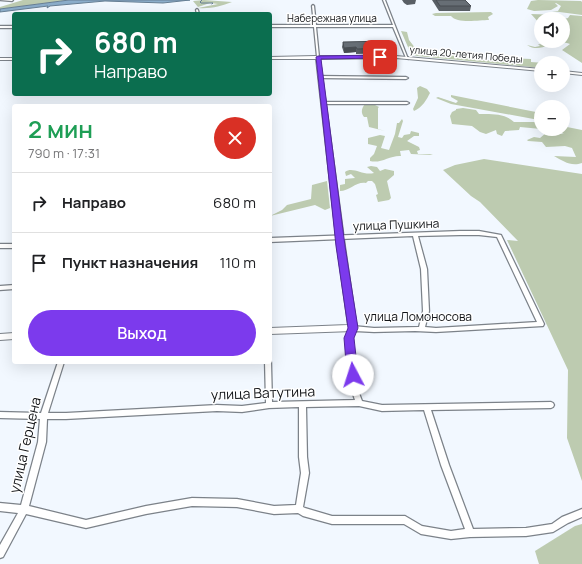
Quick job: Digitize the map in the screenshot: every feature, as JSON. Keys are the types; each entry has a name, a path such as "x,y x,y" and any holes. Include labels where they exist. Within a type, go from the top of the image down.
{"street":[{"path":"0,0 12,0"},
{"path":"384,0 407,58"},
{"path":"313,6 320,77 353,328 349,338 354,388 359,402"},
{"name":"Набережная улица","path":"272,26 394,26"},
{"path":"0,27 12,27"},
{"name":"улица 20-летия Победы","path":"272,58 407,58 534,69"},
{"path":"0,59 12,59"},
{"path":"570,73 582,74"},
{"path":"320,77 406,78"},
{"path":"324,104 407,103"},
{"name":"улица Пушкина","path":"272,240 460,233 479,233 498,236 541,324"},
{"path":"415,235 424,269 426,311 422,328"},
{"path":"0,246 12,246"},
{"path":"0,288 12,287"},
{"name":"улица Ломоносова","path":"272,331 353,328 422,328 436,330 541,324"},
{"path":"0,337 12,336"},
{"name":"улица Герцена","path":"0,554 24,509 42,442 44,414 60,364"},
{"path":"268,364 268,405"},
{"name":"улица Ватутина","path":"0,415 44,414 66,416 217,408 242,409 268,405 359,402 382,408 551,405"},
{"path":"299,509 305,473 303,457 302,404"},
{"path":"426,407 470,533"},
{"path":"0,507 24,509 86,524 146,510 192,502 237,503 274,510 299,509 303,512 332,520 405,520 422,530 451,535 470,533 526,532 554,528 565,520 582,513"}],"green space":[{"path":"23,0 69,0 0,9 0,7"},
{"path":"204,0 232,2 216,7 198,8 218,4 210,3 198,7 193,1"},
{"path":"531,1 581,1 582,15 570,13 570,12 552,11 558,11 561,6 556,3 558,6 551,10 534,11 527,9"},
{"path":"491,12 493,14 488,17 489,20 474,21 463,21 451,16 435,16 432,14 436,13"},
{"path":"570,15 582,16 582,63 562,50 565,48 570,48"},
{"path":"401,31 407,32 409,40 419,53 464,56 481,60 501,61 506,58 531,59 531,62 534,62 534,67 417,56 411,54"},
{"path":"420,86 427,89 430,93 422,106 414,111 413,109 418,98 417,88"},
{"path":"451,95 534,112 534,119 451,104 436,98 438,97 456,103 458,101 451,97"},
{"path":"365,104 379,107 378,129 385,131 369,127 367,117 364,117 362,112"},
{"path":"463,108 476,110 479,114 493,114 506,117 514,122 534,122 534,128 520,127 519,130 505,131 502,136 497,134 496,130 486,134 480,132 472,126 452,124 450,116 456,109"},
{"path":"402,119 403,121 398,137 402,138 404,135 410,134 411,131 419,133 419,136 414,136 407,141 419,147 420,150 417,151 418,154 433,155 411,154 409,150 400,151 401,156 374,162 370,161 370,158 374,154 377,146 368,144 368,138 380,135 385,136 381,148 389,150 395,134 397,123 399,123"},
{"path":"570,128 582,130 582,163 571,164 554,156 576,157 572,148 565,146 546,147 542,142 527,140 534,137 540,138 542,136 570,136"},
{"path":"484,159 582,174 582,481 567,438 568,370 507,240 518,241 480,202 471,196 443,170 455,165"},
{"path":"367,167 377,167 380,171 385,169 394,171 394,175 387,181 391,198 389,200 378,202 376,195 378,194 375,184 372,181 359,183 340,191 340,185 345,184 345,179 355,178 351,174 346,176 345,172 348,170 355,170 370,174 374,173"},
{"path":"327,181 330,208 325,210 315,205 272,216 282,210 287,205 311,199 312,185"},
{"path":"582,524 582,564 539,564 535,551 575,526"}],"water":[{"path":"69,0 190,0 163,3 105,1 0,12 0,9"}],"building":[{"path":"436,0 465,0 471,6 440,6"},
{"path":"388,41 392,48 344,48 343,42"},
{"path":"370,55 386,55 389,62 368,62 367,59"}],"waterway":[{"path":"202,0 200,2 201,3 213,3 212,4"}],"route":[{"path":"353,375 349,338 353,328 341,246 318,57 380,57"}]}
